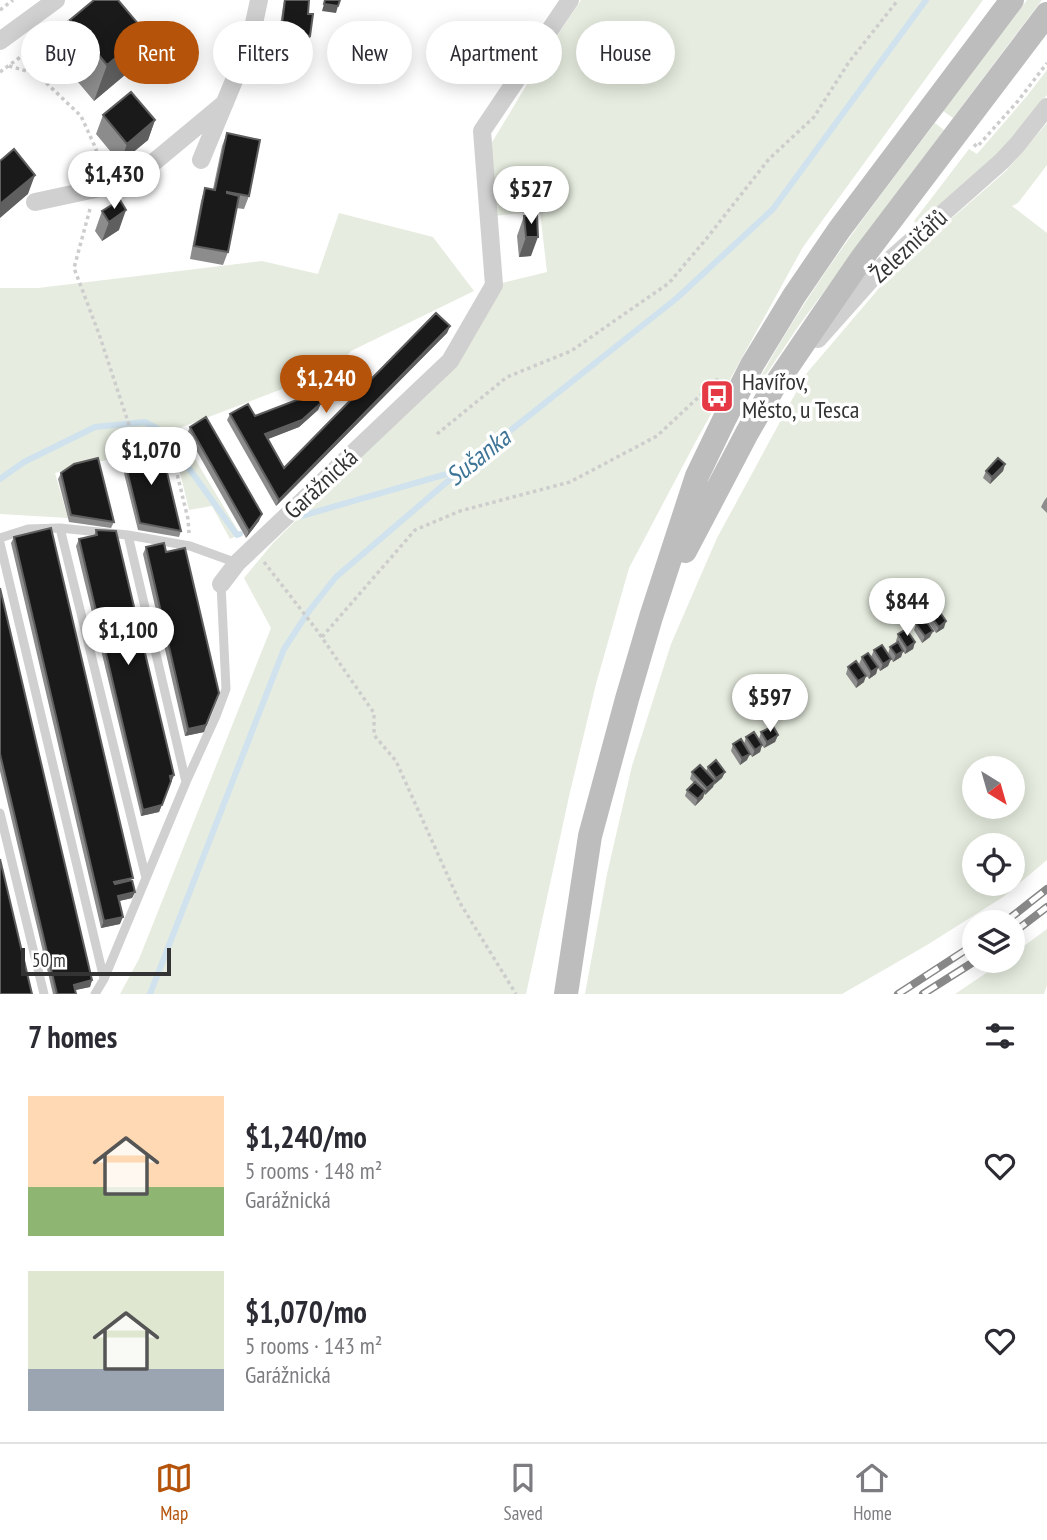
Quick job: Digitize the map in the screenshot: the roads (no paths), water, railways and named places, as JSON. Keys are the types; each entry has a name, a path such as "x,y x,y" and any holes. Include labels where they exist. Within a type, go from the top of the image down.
{"main road":[{"path":"566,994 590,836 651,617 697,475 752,365 794,296 839,230 1012,0"},
{"path":"651,617 773,388 862,258 1047,14"}],"street":[{"path":"0,41 56,0"},
{"path":"201,160 250,42 260,0"},
{"name":"Garážnická","path":"221,584 237,563 450,362 494,285 482,131 570,0"},
{"path":"35,202 114,185 142,172 225,103"},
{"name":"Železničářů","path":"773,388 882,267 989,174 1017,145 1047,107"}],"lane":[{"path":"60,528 146,878"},
{"path":"0,538 28,529 60,528 128,535 190,545 237,563"},
{"path":"128,535 186,782"},
{"path":"0,543 104,979"},
{"path":"95,994 104,979 226,689 221,584"},
{"path":"0,813 44,994"}],"waterway":[{"name":"Sušanka","path":"150,994 284,649 309,611 336,577 462,469 677,298 773,209 926,0"},
{"path":"0,479 24,462 95,427 145,422 162,431 237,535 240,534"},
{"path":"298,517 457,471"}],"railway":[{"path":"1020,910 1047,889"},
{"path":"1025,924 1047,907"},
{"path":"898,994 962,952"},
{"path":"923,994 962,969"}],"place":[{"name":"Havířov, Město, u Tesca","path":"717,396"}]}
